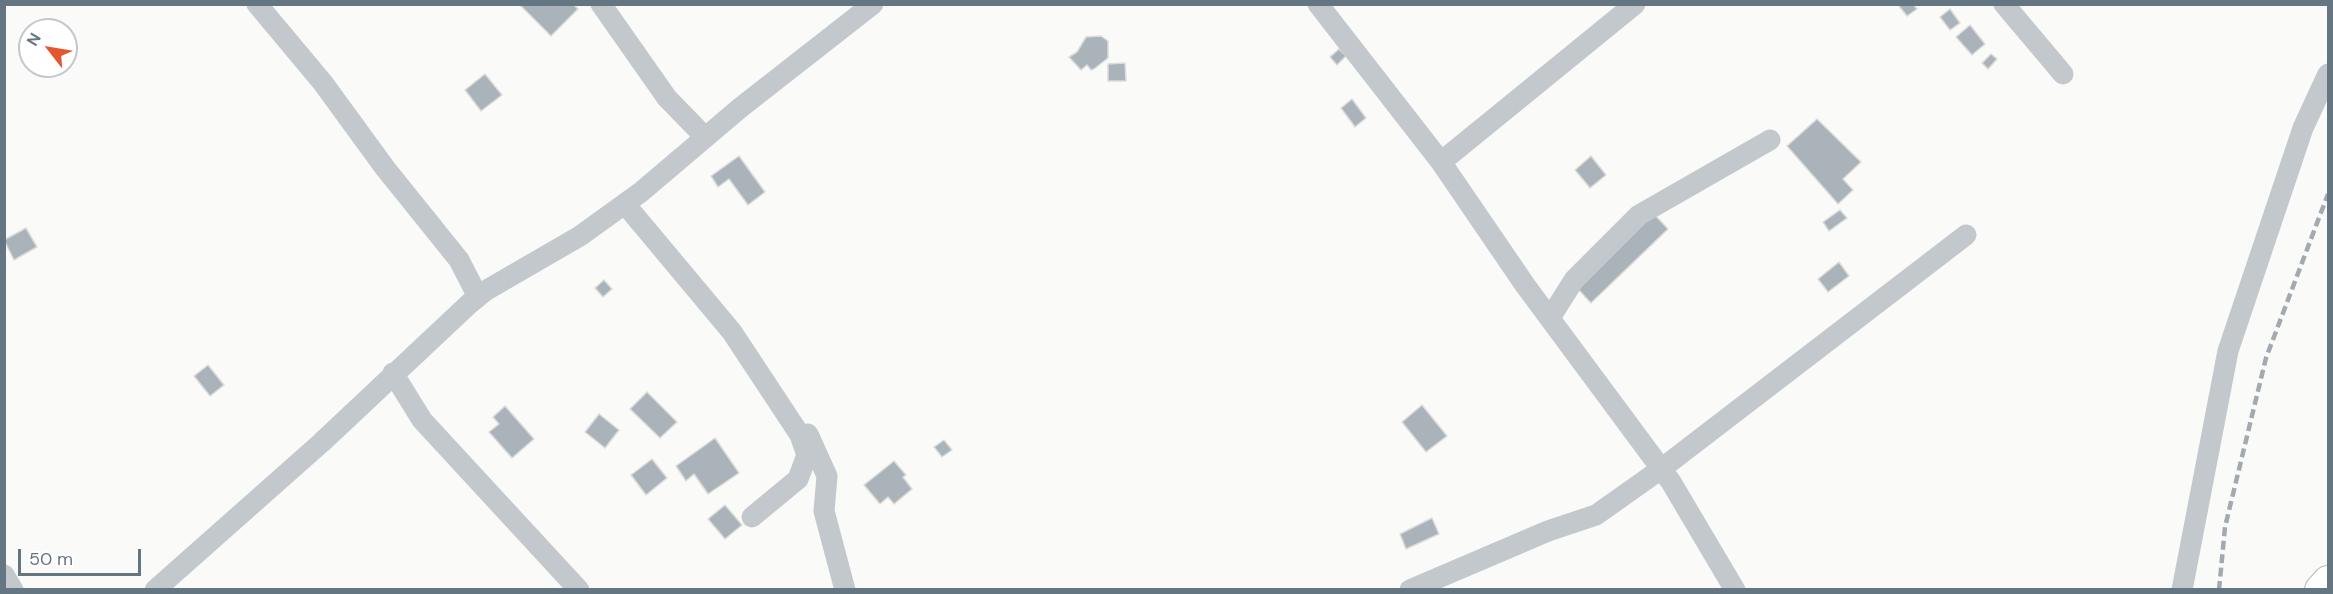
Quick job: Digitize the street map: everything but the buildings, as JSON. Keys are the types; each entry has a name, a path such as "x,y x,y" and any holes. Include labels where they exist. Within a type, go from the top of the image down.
{"highway":[{"path":"2320,590 2328,581"}],"street":[{"path":"257,4 323,83 386,168 459,260 478,297"},
{"path":"601,4 667,98 705,137"},
{"path":"155,590 313,451 393,373 478,297 580,236 625,204 677,163 705,137 873,4"},
{"path":"1318,4 1441,162 1550,318 1661,469 1735,590"},
{"path":"1441,162 1635,4"},
{"path":"2004,4 2063,74"},
{"path":"2182,590 2228,351 2303,128 2328,74"},
{"path":"1550,318 1574,280 1639,215 1770,140"},
{"path":"625,204 732,332 800,435 807,455 798,479 752,517"},
{"path":"1410,590 1548,531 1596,515 1661,469 1966,236"},
{"path":"393,373 422,420 579,590"},
{"path":"789,419 808,433 827,476 824,511 845,590"},
{"path":"4,575 13,590"}],"railway":[{"path":"2219,590 2225,527 2266,358 2328,194"}]}
